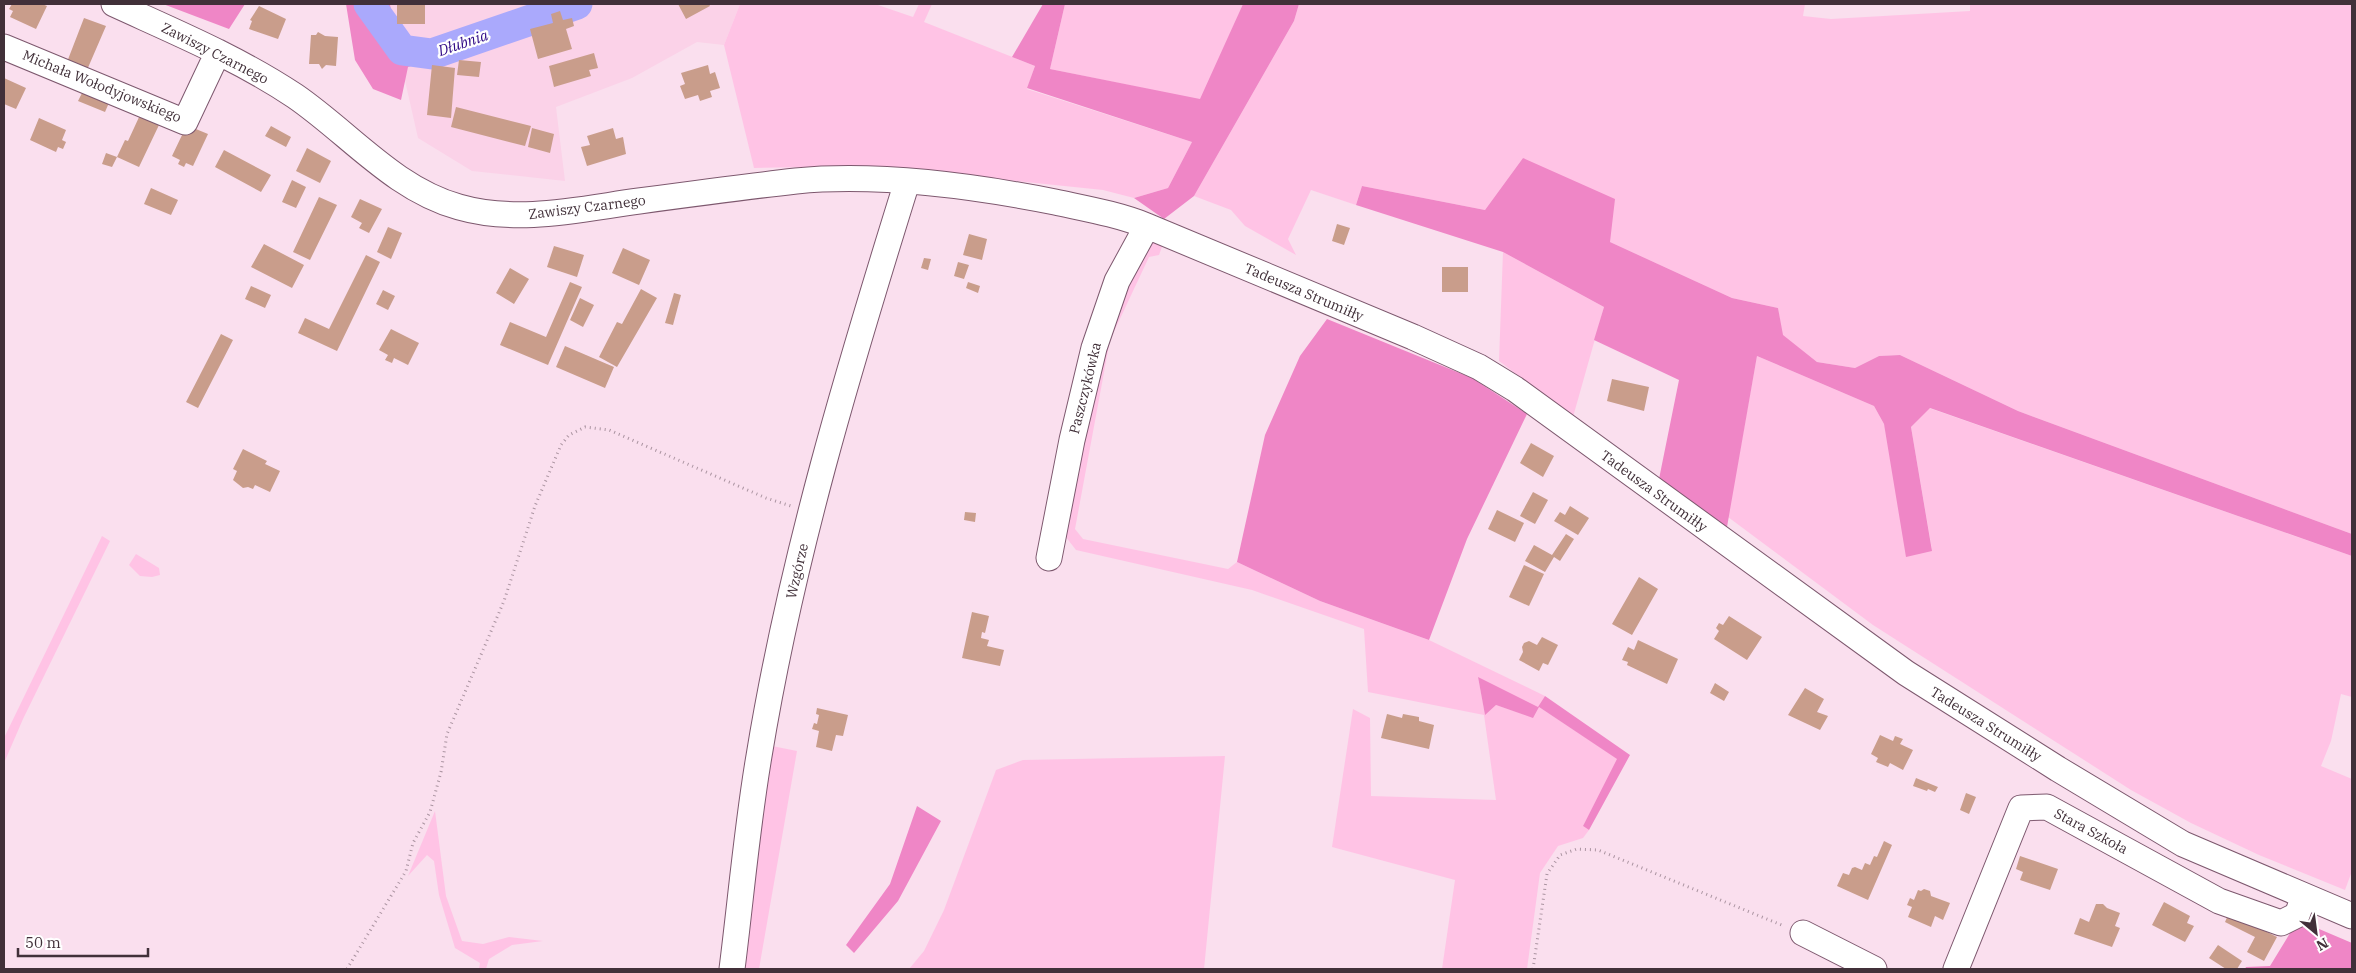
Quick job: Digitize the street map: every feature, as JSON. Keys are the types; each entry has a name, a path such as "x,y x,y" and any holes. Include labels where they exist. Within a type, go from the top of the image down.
{"street":[{"name":"Zawiszy Czarnego","path":"114,4 218,52 258,73 314,110 405,182 451,204 488,213 542,214 824,178 907,182"},
{"name":"Michała Wołodyjowskiego","path":"4,47 185,122 218,52"},
{"name":"Tadeusza Strumiłły","path":"907,182 1008,193 1121,215 1413,337 1479,367 1515,389 1914,678 2058,769 2183,844 2352,916"},
{"name":"Wzgórze","path":"732,969 759,756 810,512 837,412 907,182"},
{"name":"Paszczykówka","path":"1049,558 1072,440 1094,348 1118,281 1147,226"},
{"name":"Stara Szkoła","path":"1956,969 2021,808 2047,807 2220,901 2281,923 2297,915 2304,896"},
{"path":"1804,933 1874,969"}],"path":[{"path":"347,969 406,871 413,843 430,812 441,772 447,734 504,601 535,506 561,444 569,435 585,427 609,430 766,498 810,512"},
{"path":"1533,969 1547,874 1560,855 1577,849 1598,850 1804,933"}],"shaded area":[{"path":"163,4 245,4 229,29"},
{"path":"346,4 390,4 394,32 415,45 536,4 542,4 549,22 408,67 401,100 373,89 355,60"},
{"path":"390,4 740,4 724,45 697,42 632,78 556,107 565,181 472,171 418,138 394,32"},
{"path":"740,4 875,4 913,17 919,4 932,4 924,22 1035,66 1027,89 1192,142 1168,188 1134,198 1103,190 868,166 754,168 724,45"},
{"path":"1043,4 1065,4 1050,69 1200,99 1243,4 1299,4 1294,21 1194,196 1164,219 1134,198 1168,188 1192,142 1027,88 1035,66 1012,57"},
{"path":"1065,4 1243,4 1201,100 1050,69"},
{"path":"1299,4 1805,4 1803,16 1831,19 1970,11 1970,4 2352,4 2352,534 2018,411 1900,355 1879,356 1855,368 1817,362 1782,335 1778,308 1732,298 1610,242 1523,158 1485,210 1362,186 1356,205 1311,190 1288,239 1296,255 1245,226 1231,210 1194,196 1294,21"},
{"path":"1523,158 1615,199 1610,242 1732,298 1778,308 1783,335 1817,362 1855,368 1879,356 1900,355 2018,411 2352,534 2352,556 1930,408 1911,427 1932,551 1906,557 1884,424 1874,406 1757,356 1727,527 1659,479 1679,380 1594,340 1604,307 1503,252 1356,205 1362,186 1485,210"},
{"path":"1151,240 1163,244 1159,255 1149,257 1110,340 1075,529 1083,539 1228,569 1237,562 1320,601 1429,640 1545,696 1539,707 1618,759 1583,826 1589,830 1583,838 1558,846 1540,873 1527,969 1442,969 1455,880 1332,847 1353,709 1370,718 1371,796 1496,800 1484,715 1368,692 1364,629 1252,590 1076,550 1062,532 1103,334","holes":["1478,677 1532,717 1496,705 1485,714"]},
{"path":"1503,252 1604,307 1573,417 1499,361"},
{"path":"1327,319 1472,378 1527,414 1467,539 1429,640 1320,601 1237,562 1265,435 1300,356"},
{"path":"1757,356 1874,406 1884,424 1932,550 1911,427 1929,408 2352,556 2352,697 2341,694 2331,741 2321,766 2352,779 2352,871 2345,890 2259,855 2191,823 2131,790 1873,625 1728,517"},
{"path":"102,536 110,541 23,719 4,763 4,738"},
{"path":"136,554 159,568 160,575 152,577 140,576 129,565"},
{"path":"1478,677 1538,707 1545,696 1630,755 1589,830 1583,826 1617,759 1539,707 1533,718 1496,705 1485,715"},
{"path":"772,746 797,751 759,969 741,969"},
{"path":"1225,756 1204,969 909,969 924,951 944,910 996,770 1023,760"},
{"path":"917,806 941,821 898,901 854,953 846,945 890,884"},
{"path":"435,811 446,896 462,941 483,944 509,937 543,941 512,945 489,959 486,969 479,969 480,963 455,948 439,895 434,861 427,855 408,876"},
{"path":"2298,920 2352,943 2352,969 2245,969 2246,967 2270,966"}],"building":[{"path":"12,4 42,4 47,6 36,29 10,17 13,11 9,9"},
{"path":"397,4 425,4 425,24 397,24"},
{"path":"678,4 709,4 710,6 686,19"},
{"path":"259,6 286,19 278,39 249,29 252,21 250,20"},
{"path":"560,11 563,20 572,18 574,26 566,29 572,49 538,59 530,29 553,23 551,14"},
{"path":"84,18 106,26 87,70 67,62"},
{"path":"318,32 325,36 338,37 336,66 326,65 322,69 319,64 309,64 311,35 316,35"},
{"path":"594,53 598,68 589,70 591,76 554,87 549,66"},
{"path":"459,60 481,62 479,77 457,75"},
{"path":"432,65 455,68 451,118 427,115"},
{"path":"708,65 710,74 715,72 720,88 710,91 712,97 700,101 698,95 685,99 680,86 685,84 681,73"},
{"path":"4,78 26,88 16,109 4,104"},
{"path":"85,87 111,98 105,112 78,101"},
{"path":"456,107 531,126 525,146 451,127"},
{"path":"140,115 159,125 139,167 117,157 125,140 128,141"},
{"path":"39,118 66,130 62,140 66,142 63,149 58,147 56,152 30,140"},
{"path":"271,126 291,137 286,147 265,136"},
{"path":"191,127 208,134 193,166 186,163 184,167 178,164 180,160 172,156 183,133 187,135"},
{"path":"532,128 554,134 550,153 528,147"},
{"path":"613,128 616,139 623,137 626,154 587,166 581,147 590,145 587,136"},
{"path":"307,148 331,161 320,183 296,171"},
{"path":"224,150 271,175 261,192 215,167"},
{"path":"106,153 117,157 112,167 102,164"},
{"path":"292,180 306,187 296,208 282,202"},
{"path":"151,188 178,200 171,215 144,204"},
{"path":"319,197 337,205 310,260 293,252"},
{"path":"360,199 382,209 369,233 359,228 362,223 351,217"},
{"path":"1337,224 1350,228 1344,245 1332,241"},
{"path":"388,227 402,233 391,259 377,252"},
{"path":"969,234 987,239 982,260 963,255"},
{"path":"264,244 304,265 292,288 251,267"},
{"path":"554,246 584,255 577,277 547,267"},
{"path":"623,248 650,260 639,285 612,273"},
{"path":"366,255 380,262 337,351 298,333 305,318 329,329"},
{"path":"924,258 931,259 928,270 921,268"},
{"path":"958,262 969,265 964,279 954,276"},
{"path":"1442,267 1468,267 1468,292 1442,292"},
{"path":"510,268 529,279 514,304 496,293"},
{"path":"570,282 582,287 548,365 500,345 510,322 546,337"},
{"path":"968,282 980,286 978,293 966,288"},
{"path":"251,286 271,295 265,308 245,299"},
{"path":"641,289 657,298 617,367 599,357 617,322 622,324"},
{"path":"383,290 395,296 388,310 376,304"},
{"path":"674,293 681,295 673,325 665,323"},
{"path":"580,298 594,305 583,327 570,320"},
{"path":"391,329 419,343 408,365 394,358 392,363 385,360 388,355 379,350"},
{"path":"221,334 233,340 198,408 186,402"},
{"path":"565,346 614,367 605,388 556,367"},
{"path":"1612,379 1649,387 1644,411 1607,401"},
{"path":"1531,443 1554,456 1543,477 1520,463"},
{"path":"243,449 267,461 265,464 280,471 270,492 255,485 253,489 243,488 233,480 237,471 233,469"},
{"path":"1533,492 1548,500 1535,524 1520,516"},
{"path":"1570,506 1589,518 1578,535 1554,521 1560,512 1565,515"},
{"path":"1497,510 1524,523 1515,542 1488,529"},
{"path":"965,512 976,513 975,522 964,520"},
{"path":"1566,534 1574,539 1560,561 1554,557 1545,572 1525,561 1534,545 1552,555"},
{"path":"1524,565 1544,574 1529,606 1509,597"},
{"path":"1639,577 1658,589 1632,635 1612,624"},
{"path":"972,612 989,616 985,633 982,632 981,638 989,640 987,646 1004,650 1000,666 962,658"},
{"path":"1729,616 1762,637 1747,660 1714,639 1719,631 1716,628 1719,623 1723,625"},
{"path":"1542,637 1558,645 1548,665 1543,663 1539,671 1519,660 1523,652 1522,647 1524,643 1529,641 1537,645"},
{"path":"1638,640 1678,659 1667,684 1627,665 1628,662 1622,660 1628,647 1634,650"},
{"path":"1715,683 1729,692 1724,701 1710,693"},
{"path":"1805,688 1824,699 1817,712 1828,716 1820,730 1788,715"},
{"path":"817,708 848,715 843,736 836,735 832,751 816,747 819,731 812,729 814,723 817,724 819,715 816,714"},
{"path":"1387,714 1402,718 1403,714 1419,717 1419,721 1434,725 1429,749 1381,738"},
{"path":"1880,735 1893,741 1895,736 1903,739 1900,744 1913,750 1903,770 1890,763 1888,767 1876,762 1878,758 1871,754"},
{"path":"1916,778 1938,787 1935,792 1913,786"},
{"path":"1966,793 1976,797 1969,814 1960,810"},
{"path":"1884,841 1892,845 1868,900 1837,886 1843,873 1849,875 1852,868 1855,867 1862,870 1865,863 1870,865 1874,856 1877,857"},
{"path":"2020,856 2058,869 2050,890 2020,880 2023,872 2016,869"},
{"path":"1918,890 1930,891 1931,896 1950,903 1943,920 1935,916 1931,927 1908,917 1912,907 1907,905 1910,898 1914,900"},
{"path":"2164,902 2190,916 2187,923 2194,926 2185,942 2152,925"},
{"path":"2096,904 2103,904 2107,908 2120,913 2115,926 2120,928 2112,947 2074,934 2080,918 2089,922"},
{"path":"2229,913 2277,937 2264,961 2247,952 2255,937 2225,922"},
{"path":"2218,945 2242,961 2237,969 2226,969 2209,958"}],"waterway":[{"name":"Dłubnia","path":"369,4 402,50 432,54 577,4"}]}
